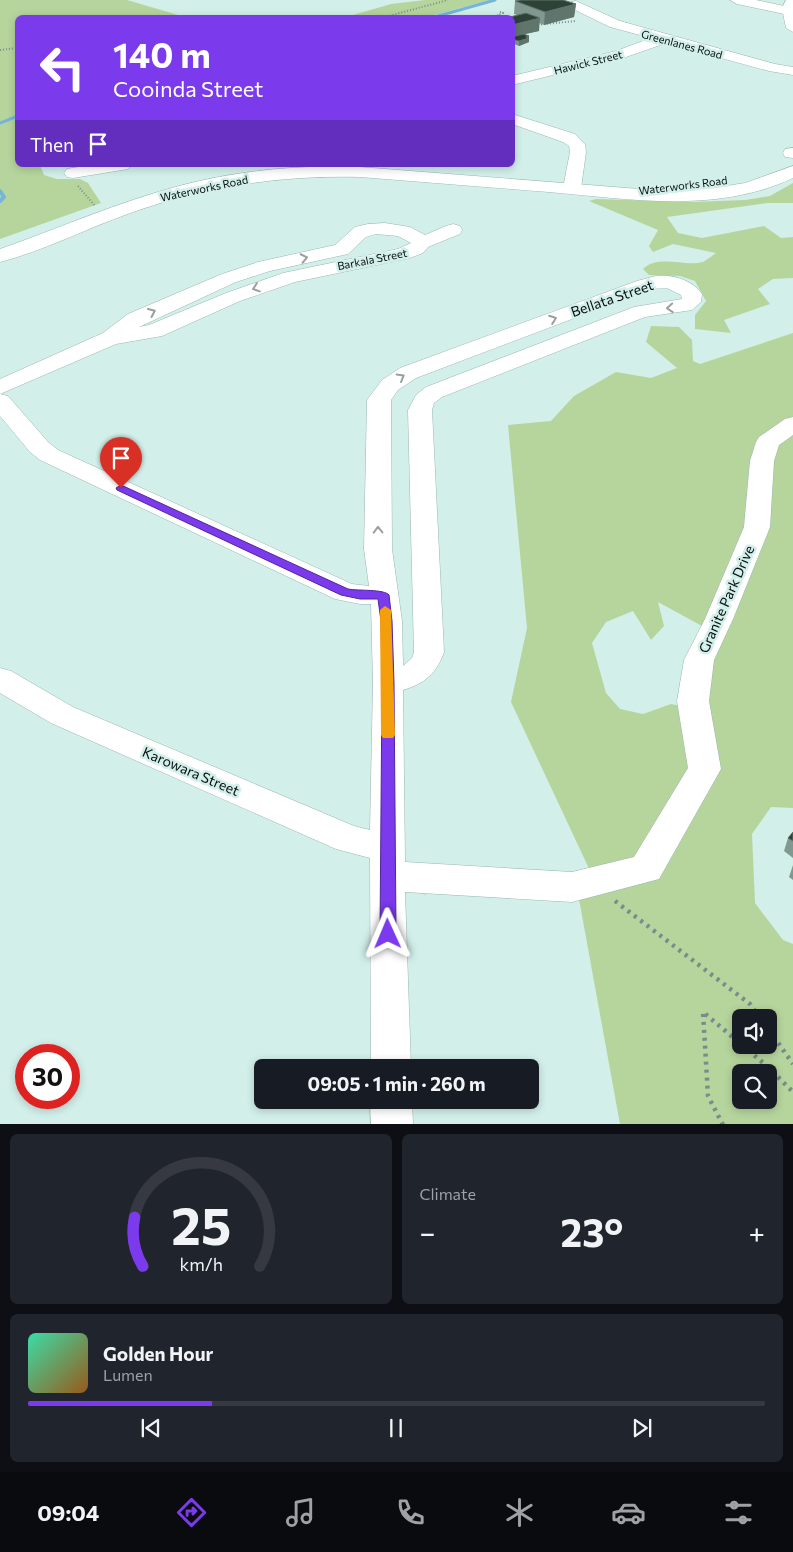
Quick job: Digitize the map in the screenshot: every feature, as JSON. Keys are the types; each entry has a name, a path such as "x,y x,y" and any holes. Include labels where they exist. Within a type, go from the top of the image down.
{"street":[{"path":"737,0 791,5 793,28"},
{"name":"Greenlanes Road","path":"576,5 595,16 615,24 663,39 774,68 793,71"},
{"name":"Hawick Street","path":"515,80 621,54 663,39"},
{"path":"515,121 569,138 577,144 578,152 572,188"},
{"name":"Waterworks Road","path":"626,192 731,180 766,169 792,152"},
{"path":"69,176 112,167"},
{"name":"Waterworks Road","path":"0,256 161,197 267,175 312,171 343,171 660,196 715,193 764,183 793,171"},
{"name":"Barkala Street","path":"0,387 111,338 154,330 233,297 290,277 404,254 416,249 421,243 414,237 390,229 355,229 348,246 338,251 265,266 223,280 136,319 111,338"},
{"path":"421,243 453,230"},
{"name":"Bellata Street","path":"388,683 404,680 416,673 425,664 429,652 420,410 424,400 434,392 641,311 685,306 692,300 690,291 671,283 649,284 415,370 390,385 381,395 378,405 377,515 386,621 388,683 387,876 390,1059"},
{"path":"0,401 39,447 49,455 350,594 382,587"},
{"name":"Granite Park Drive","path":"387,876 572,887 646,869 705,769 693,701 699,660 719,619 757,527 762,461 768,442 793,424"},
{"name":"Karowara Street","path":"0,679 62,714 348,839 373,845 388,842"},
{"path":"391,1109 392,1124"}],"path":[{"path":"392,15 448,0"},
{"path":"499,15 503,13 500,12"},
{"path":"531,25 567,24 595,16"},
{"path":"0,50 15,48"},
{"path":"69,176 99,211"},
{"path":"591,882 750,1004 754,1009"},
{"path":"723,1124 708,1096 702,1012 768,1067 793,1092"},
{"path":"777,1041 793,1064"}],"green space":[{"path":"0,0 127,0 178,15 15,15 15,167 41,167 44,175 57,179 80,179 88,183 101,203 0,239"},
{"path":"425,0 490,0 434,15 353,15 391,4"},
{"path":"793,183 793,203 767,203 667,217 678,233 702,238 764,226 781,238 793,237 793,278 773,279 758,289 770,304 724,320 731,333 695,329 695,315 706,301 695,281 680,276 649,275 643,269 656,262 703,262 716,253 673,244 653,252 649,246 658,230 589,201 596,199 691,202 745,200 770,196"},
{"path":"651,326 679,327 692,340 693,361 700,364 793,333 793,808 771,807 752,834 755,903 783,940 793,944 793,1124 620,1124 579,899 426,890 425,897 423,871 592,875 511,702 527,628 508,425 551,421 574,396 616,372 651,378 677,368 646,342","holes":["658,602 702,626 686,707 671,704 643,714 620,709 606,693 592,643 606,622 633,611 651,640 664,626"]}],"building":[{"path":"563,0 576,4 545,12 515,1"},
{"path":"526,13 540,18 515,24 515,16"},
{"path":"523,34 529,36 526,37 529,38 519,41 515,40 515,36"},
{"path":"793,832 793,841 788,838"}],"waterway":[{"path":"442,15 495,0"},
{"path":"0,123 15,117"},
{"path":"0,191 4,197 0,201"}],"slow traffic":[{"path":"385,610 388,735"}],"route":[{"path":"121,488 352,595 383,595 386,621 388,683 388,934"}]}
